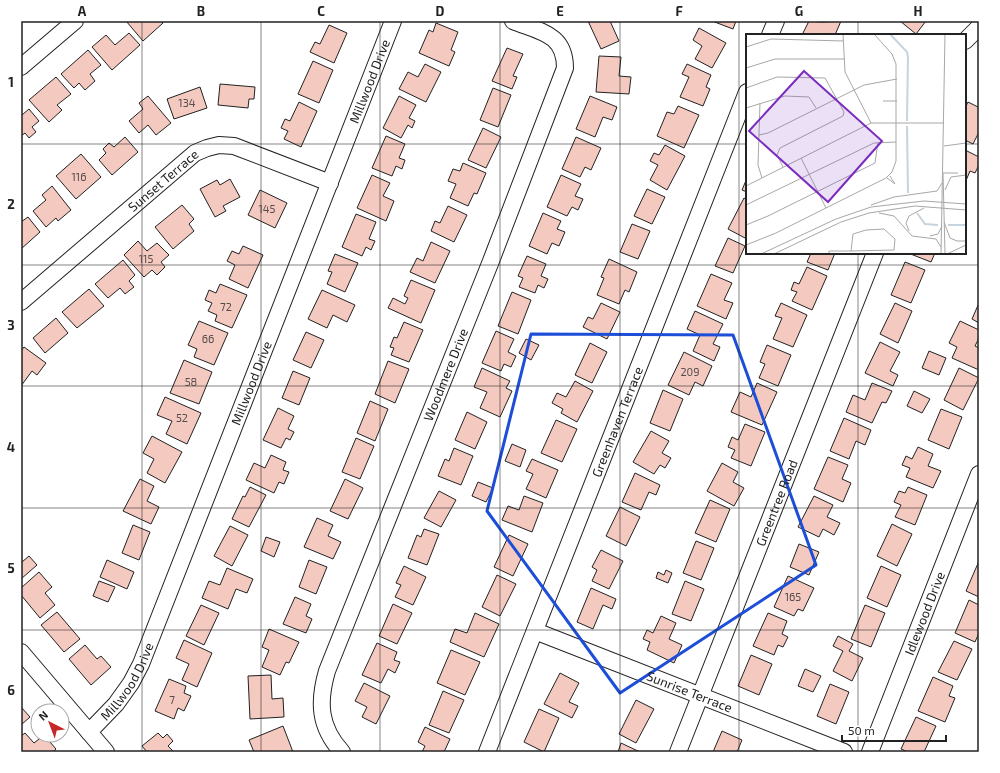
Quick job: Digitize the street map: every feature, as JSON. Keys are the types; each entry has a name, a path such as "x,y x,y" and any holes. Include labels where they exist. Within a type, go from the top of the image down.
{"street":[{"path":"21,67 75,21"},
{"name":"Millwood Drive","path":"89,732 116,704 131,683 141,664 394,21"},
{"name":"Woodmere Drive","path":"342,752 328,732 321,704 322,689 491,261 565,68 565,58 561,47 556,40 549,35 514,21"},
{"path":"770,34 776,21"},
{"name":"Greenhaven Terrace","path":"487,752 746,95"},
{"name":"Sunset Terrace","path":"21,302 195,153 207,148 219,145 238,146 330,183"},
{"name":"Greentree Road","path":"678,752 875,254"},
{"name":"Idlewood Drive","path":"870,752 979,474"},
{"name":"Sunrise Terrace","path":"535,631 844,752"},
{"path":"21,652 106,752"}],"highlighted area":[{"path":"531,334 733,335 816,565 620,693 487,511"}],"building":[{"path":"126,21 161,21 163,23 143,41"},
{"path":"588,21 610,21 619,41 601,49"},
{"path":"712,21 736,21 733,29"},
{"path":"809,21 841,21 835,34 803,33"},
{"path":"900,21 926,21 916,34"},
{"path":"436,23 458,32 451,50 455,52 449,66 419,53 429,30 433,32"},
{"path":"329,25 347,33 334,63 310,52 315,42 320,44"},
{"path":"699,28 726,43 712,68 695,59 702,46 693,40"},
{"path":"129,33 140,45 112,70 92,47 106,35 115,45"},
{"path":"507,48 523,54 513,76 517,77 512,89 492,81"},
{"path":"88,50 101,65 90,74 95,81 85,90 79,83 74,88 61,74"},
{"path":"599,56 621,57 619,76 631,77 629,94 596,92"},
{"path":"313,61 333,70 319,103 298,94"},
{"path":"425,64 441,72 426,102 399,89 408,72 418,77"},
{"path":"687,64 711,75 706,87 710,89 703,106 680,97 689,77 682,74"},
{"path":"56,77 71,94 57,105 62,110 49,122 29,100"},
{"path":"220,84 255,87 254,99 249,99 248,108 218,105"},
{"path":"200,87 207,108 174,119 167,99"},
{"path":"493,88 511,95 498,127 480,120"},
{"path":"148,96 171,123 156,135 148,125 139,133 129,121 143,109 139,103"},
{"path":"399,96 416,105 409,118 415,121 412,128 408,125 401,138 383,128"},
{"path":"590,96 617,107 612,120 603,117 595,137 576,129"},
{"path":"299,102 317,111 301,147 284,139 288,131 281,128 285,119 290,121"},
{"path":"968,102 978,107 979,104 979,132 973,144 966,140 966,106"},
{"path":"678,106 699,115 684,148 657,136 667,112 674,114"},
{"path":"29,109 39,121 32,127 36,132 29,138 25,133 21,136 21,114 22,115"},
{"path":"483,128 501,137 486,168 468,160"},
{"path":"386,136 405,144 399,158 405,160 402,169 396,166 392,176 372,168"},
{"path":"125,137 138,152 112,175 99,160 106,153 103,149 109,143 114,147"},
{"path":"576,137 601,148 591,170 585,167 580,177 562,169"},
{"path":"665,145 685,156 667,190 650,180 658,165 650,161 654,153 659,155"},
{"path":"966,150 979,157 979,165 975,173 970,171 966,181"},
{"path":"81,154 101,177 76,199 56,176"},
{"path":"463,163 486,173 477,194 474,193 468,206 450,198 456,184 448,181 453,169 460,171"},
{"path":"372,175 390,183 383,196 394,201 386,221 357,208"},
{"path":"561,175 581,184 575,196 583,199 578,210 572,207 567,216 547,207"},
{"path":"230,179 240,197 223,206 226,211 215,217 200,189 217,180 220,185"},
{"path":"746,180 746,192 742,190"},
{"path":"52,186 71,210 58,221 56,218 46,227 33,211 46,200 42,195"},
{"path":"647,189 665,197 652,224 634,216"},
{"path":"260,190 287,203 275,228 248,215"},
{"path":"744,198 746,199 746,236 745,238 728,229"},
{"path":"182,205 194,219 189,224 194,231 173,249 155,227"},
{"path":"448,206 467,215 454,242 431,231 435,221 440,223"},
{"path":"543,213 561,221 557,229 565,232 559,246 552,243 547,254 529,246"},
{"path":"356,214 376,222 369,239 375,241 371,250 366,247 362,256 342,247"},
{"path":"28,217 40,232 21,249 21,222"},
{"path":"632,224 650,231 638,259 620,252"},
{"path":"728,238 745,246 733,273 715,266"},
{"path":"138,241 147,251 157,243 169,255 161,262 165,267 157,275 152,270 144,277 124,255"},
{"path":"431,242 450,251 435,283 410,272 417,258 423,261"},
{"path":"243,246 263,255 248,288 229,279 235,265 227,261 232,251 239,254"},
{"path":"335,254 358,263 345,292 327,284 332,272 328,271"},
{"path":"811,254 835,254 828,270 807,262"},
{"path":"911,254 935,254 931,262"},
{"path":"527,256 546,264 541,276 548,279 544,288 538,285 535,293 519,287 523,278 518,276"},
{"path":"609,259 637,272 629,292 625,290 619,304 597,295 604,278 601,277"},
{"path":"123,260 135,275 129,281 134,287 125,294 120,288 108,298 95,284"},
{"path":"905,262 925,270 911,303 891,295"},
{"path":"807,267 827,276 812,310 792,301 797,292 791,290 794,282 799,284"},
{"path":"711,274 732,283 724,300 733,303 726,319 697,306"},
{"path":"411,280 435,290 421,323 388,308 393,298 405,304 408,298 404,296"},
{"path":"220,284 247,295 232,328 215,321 217,315 208,311 212,303 205,300 209,290 216,293"},
{"path":"89,289 104,306 77,328 62,312"},
{"path":"322,290 355,305 347,322 333,315 327,328 308,319"},
{"path":"512,292 531,300 518,334 498,326"},
{"path":"601,303 620,312 607,339 583,327 588,317 593,319"},
{"path":"781,303 807,315 793,347 773,339 782,318 775,316"},
{"path":"895,303 912,311 898,343 880,334"},
{"path":"979,303 979,323 972,319"},
{"path":"695,311 723,324 713,344 720,347 714,361 693,351 700,335 687,329"},
{"path":"56,318 68,333 45,353 33,338"},
{"path":"199,321 228,333 214,365 194,357 197,349 188,345"},
{"path":"960,321 979,330 979,338 975,346 979,348 979,370 952,358 957,347 949,343"},
{"path":"404,322 423,330 409,362 391,355 394,348 390,347 394,337 397,338"},
{"path":"496,331 514,339 508,352 516,356 511,367 504,364 501,371 482,363"},
{"path":"306,332 324,340 311,368 293,360"},
{"path":"526,339 539,345 531,360 519,353"},
{"path":"880,342 900,352 890,371 898,375 893,386 865,373"},
{"path":"590,343 607,352 592,383 575,375"},
{"path":"767,345 791,355 778,386 759,378 765,364 760,362"},
{"path":"24,347 46,363 37,375 32,371 21,386 21,351"},
{"path":"929,351 946,358 939,375 922,368"},
{"path":"684,352 712,366 703,386 695,382 689,395 668,385"},
{"path":"184,360 212,372 199,404 170,393"},
{"path":"388,361 409,369 395,403 375,394"},
{"path":"482,368 510,381 506,388 512,391 500,417 480,408 487,392 474,387"},
{"path":"959,368 979,378 963,410 944,400"},
{"path":"293,371 310,378 299,405 282,398"},
{"path":"575,381 593,391 577,422 561,413 563,409 552,403 557,393 566,397"},
{"path":"757,383 777,392 762,425 731,412 740,392 751,397"},
{"path":"872,383 892,391 886,403 882,402 872,423 846,412 853,395 865,400"},
{"path":"663,390 683,399 670,431 650,423"},
{"path":"914,391 930,399 922,413 907,406"},
{"path":"165,397 201,413 187,444 166,434 172,421 157,415"},
{"path":"370,401 388,409 375,441 357,433"},
{"path":"278,408 294,416 288,429 294,432 290,440 286,438 281,448 263,440"},
{"path":"941,409 962,417 949,449 928,440"},
{"path":"467,412 487,422 475,449 455,440"},
{"path":"844,418 871,430 865,445 856,441 849,459 830,451"},
{"path":"556,420 577,429 562,462 541,453"},
{"path":"745,424 765,432 751,466 731,458 735,450 728,447 732,437 738,440"},
{"path":"651,431 669,441 662,453 671,458 665,468 660,465 654,474 633,462"},
{"path":"152,436 182,452 165,483 147,473 154,459 143,453"},
{"path":"356,438 374,446 360,479 342,472"},
{"path":"512,444 526,450 520,467 505,461"},
{"path":"918,447 933,454 928,466 941,471 933,488 906,477 910,468 902,465 906,456 912,459"},
{"path":"454,448 473,456 461,485 438,476 445,459 449,461"},
{"path":"271,455 286,462 283,470 289,472 284,484 279,482 274,493 246,480 254,463 265,468"},
{"path":"828,457 848,465 842,479 851,483 843,502 814,489"},
{"path":"532,459 558,470 546,498 526,489 533,474 526,471"},
{"path":"722,463 738,472 733,482 744,488 734,506 707,491"},
{"path":"635,473 660,485 656,495 649,492 641,510 622,502"},
{"path":"140,479 154,486 147,501 159,507 151,524 123,511"},
{"path":"345,479 363,488 348,519 330,511"},
{"path":"478,482 493,488 486,502 472,496"},
{"path":"250,487 266,495 249,527 232,519 243,496 245,497"},
{"path":"908,487 927,495 915,525 895,517 901,505 894,502 899,491 905,493"},
{"path":"439,491 456,500 441,527 424,518"},
{"path":"524,496 543,503 532,532 502,520 508,506 519,510"},
{"path":"814,496 833,505 827,517 840,523 834,535 823,529 819,537 798,527"},
{"path":"710,500 730,509 716,542 695,533"},
{"path":"620,507 640,517 626,546 606,536"},
{"path":"317,518 333,525 328,536 341,542 333,559 304,547"},
{"path":"892,524 912,534 897,566 877,556"},
{"path":"133,525 150,532 139,560 122,553"},
{"path":"230,526 248,535 232,566 214,556"},
{"path":"424,529 439,534 427,565 408,558 417,535 421,537"},
{"path":"509,535 528,544 513,576 494,567"},
{"path":"266,537 280,542 274,557 261,551"},
{"path":"696,541 714,548 701,580 683,573"},
{"path":"799,544 819,552 809,575 790,567"},
{"path":"601,550 623,561 609,589 592,581 597,570 592,567"},
{"path":"29,556 37,565 21,579 21,560 22,562"},
{"path":"107,560 134,572 127,589 100,577"},
{"path":"309,560 327,567 316,594 299,587"},
{"path":"979,561 979,597 966,591"},
{"path":"404,566 426,577 413,605 395,597 401,585 396,583"},
{"path":"881,566 901,575 887,607 867,598"},
{"path":"227,568 253,579 247,593 236,589 228,609 202,598 209,581 220,585"},
{"path":"666,570 672,573 668,583 656,578 658,572 664,575"},
{"path":"39,572 52,587 45,593 55,605 40,618 21,595 21,588"},
{"path":"497,575 516,584 500,616 482,607"},
{"path":"788,576 814,588 803,611 798,609 794,616 774,607"},
{"path":"99,581 115,587 108,602 93,596"},
{"path":"685,581 704,589 691,621 672,614"},
{"path":"591,588 616,599 612,609 603,605 593,629 577,622"},
{"path":"295,597 311,604 306,616 312,619 306,633 283,624"},
{"path":"969,600 979,605 979,633 975,642 955,633"},
{"path":"393,604 412,613 397,644 379,636"},
{"path":"201,605 219,613 204,645 186,636"},
{"path":"865,605 885,613 871,647 851,639"},
{"path":"57,612 80,639 64,652 41,625"},
{"path":"475,613 499,624 484,657 450,642 455,629 467,633"},
{"path":"768,613 787,621 782,634 788,637 783,647 778,645 774,655 753,646"},
{"path":"661,616 676,623 669,639 682,645 674,663 647,650 650,642 643,639 647,630 653,633"},
{"path":"269,629 299,642 289,663 286,662 280,675 262,667 269,650 262,647"},
{"path":"838,636 853,644 849,651 863,658 852,681 833,671 843,651 833,646"},
{"path":"184,640 212,653 197,687 182,680 189,664 176,658"},
{"path":"954,641 972,649 957,680 938,672"},
{"path":"377,643 397,652 394,660 400,662 395,673 388,669 381,683 362,675"},
{"path":"85,645 97,659 101,656 111,667 91,685 69,659"},
{"path":"451,650 480,662 465,695 437,683"},
{"path":"751,655 772,664 759,695 738,686"},
{"path":"805,669 821,676 813,692 798,686"},
{"path":"560,673 579,683 569,702 578,706 572,718 544,704"},
{"path":"271,675 272,699 283,698 284,717 250,719 248,676"},
{"path":"933,677 953,686 949,696 955,698 945,722 918,711"},
{"path":"169,679 186,686 184,693 191,696 184,711 178,708 174,719 155,711"},
{"path":"364,683 390,696 376,724 362,717 367,707 355,701"},
{"path":"830,684 849,692 836,724 817,716"},
{"path":"443,691 464,700 449,733 429,725"},
{"path":"636,700 654,709 636,743 619,734"},
{"path":"21,707 30,717 21,725"},
{"path":"539,709 559,718 544,752 524,742"},
{"path":"916,717 936,726 924,752 908,752 901,749"},
{"path":"283,726 293,752 254,752 249,740"},
{"path":"425,727 450,739 444,752 422,752 425,746 418,742"},
{"path":"722,731 742,740 737,752 713,752"},
{"path":"25,733 30,739 30,743 51,743 56,749 53,752 21,752 21,736"},
{"path":"158,733 163,738 167,734 173,741 168,746 174,752 147,752 142,746"},
{"path":"621,743 640,752 618,752"}]}
